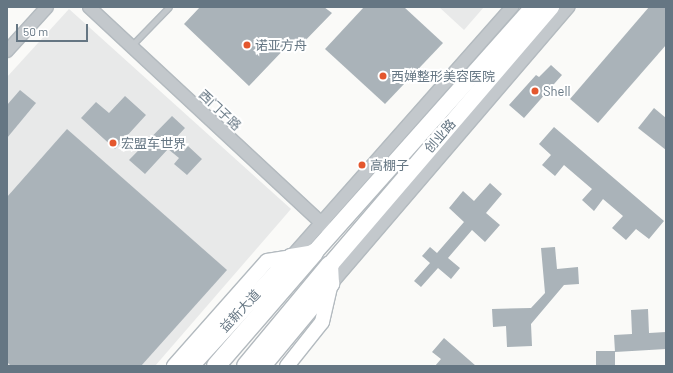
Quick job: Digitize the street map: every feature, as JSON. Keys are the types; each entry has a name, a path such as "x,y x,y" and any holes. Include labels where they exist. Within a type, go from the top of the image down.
{"highway":[{"path":"216,366 314,253"},
{"path":"257,363 330,265"}],"main road":[{"name":"创业路","path":"314,253 327,228 533,7"},
{"name":"创业路","path":"330,265 551,7"},
{"path":"174,366 267,261 314,253"},
{"name":"益新大道","path":"191,366 224,327 291,257"},
{"path":"286,366 322,322 331,284 330,265"},
{"path":"257,363 331,284"}],"street":[{"path":"7,51 47,7"},
{"name":"西门子路","path":"89,7 327,228"},
{"path":"291,257 327,228 512,7"},
{"path":"331,284 568,7"}],"lane":[{"path":"131,46 169,7"}],"shaded area":[{"path":"439,7 484,7 464,30"},
{"name":"宏盟车世界","path":"69,9 291,209 155,366 7,366 7,77"}],"building":[{"name":"诺亚方舟","path":"200,7 324,7 332,13 298,48 291,42 249,86 184,24"},
{"name":"西婵整形美容医院","path":"364,7 404,7 443,43 385,104 325,49"},
{"path":"649,7 666,7 666,45 598,123 570,99"},
{"name":"Shell","path":"551,65 562,75 524,118 509,105 536,75 539,77"},
{"path":"20,90 36,103 7,138 7,105"},
{"path":"125,96 146,115 115,149 81,118 96,102 109,113"},
{"path":"654,108 666,118 666,150 638,128"},
{"path":"172,116 185,128 173,141 184,151 188,146 202,159 187,175 174,164 179,158 168,149 145,174 129,160"},
{"path":"554,127 664,221 649,239 636,229 626,240 612,228 623,216 603,199 594,211 582,200 592,189 564,165 555,176 542,165 551,155 539,144"},
{"path":"67,129 227,270 141,366 11,366 7,362 7,197"},
{"path":"490,183 502,194 486,213 500,225 485,242 472,230 448,258 460,268 451,279 438,268 421,287 414,281 430,263 422,256 430,247 437,253 464,222 449,208 463,191 474,201"},
{"path":"555,247 557,269 578,267 579,284 564,285 531,324 532,346 507,347 506,326 493,327 492,309 531,308 545,293 541,248"},
{"path":"648,309 649,333 666,332 666,349 615,352 614,335 632,334 631,310"},
{"path":"444,338 476,366 435,366 441,359 432,352"},
{"path":"596,351 615,351 615,366 596,366"}],"place":[{"name":"诺亚方舟","path":"247,45"},
{"name":"西婵整形美容医院","path":"383,76"},
{"name":"Shell","path":"535,91"},
{"name":"宏盟车世界","path":"113,143"},
{"name":"高棚子","path":"362,165"}]}
